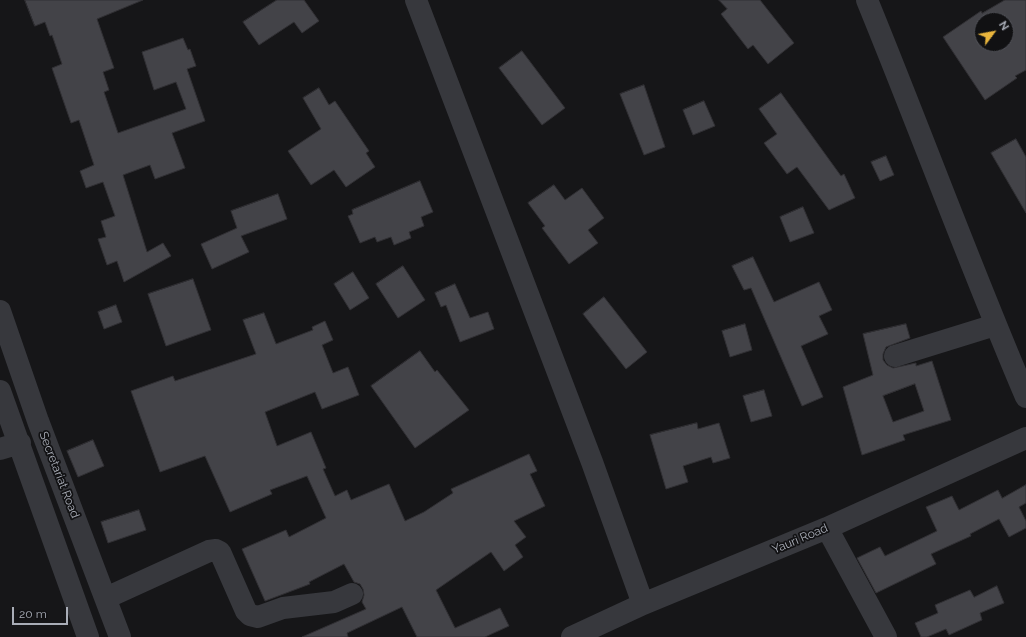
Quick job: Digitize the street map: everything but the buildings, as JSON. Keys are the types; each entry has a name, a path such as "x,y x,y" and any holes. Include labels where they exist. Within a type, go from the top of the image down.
{"street":[{"path":"416,0 589,454 643,604"},
{"path":"867,0 927,148 995,325 1026,397"},
{"name":"Secretariat Road","path":"0,311 38,421 120,637"},
{"path":"895,356 995,325"},
{"path":"0,391 10,446 88,637"},
{"name":"Yauri Road","path":"572,637 643,604 826,528 1026,438"},
{"path":"826,528 886,637"},
{"path":"106,598 209,551 216,550 220,552 246,611 250,615 258,617 283,608 334,602 352,594"}]}
